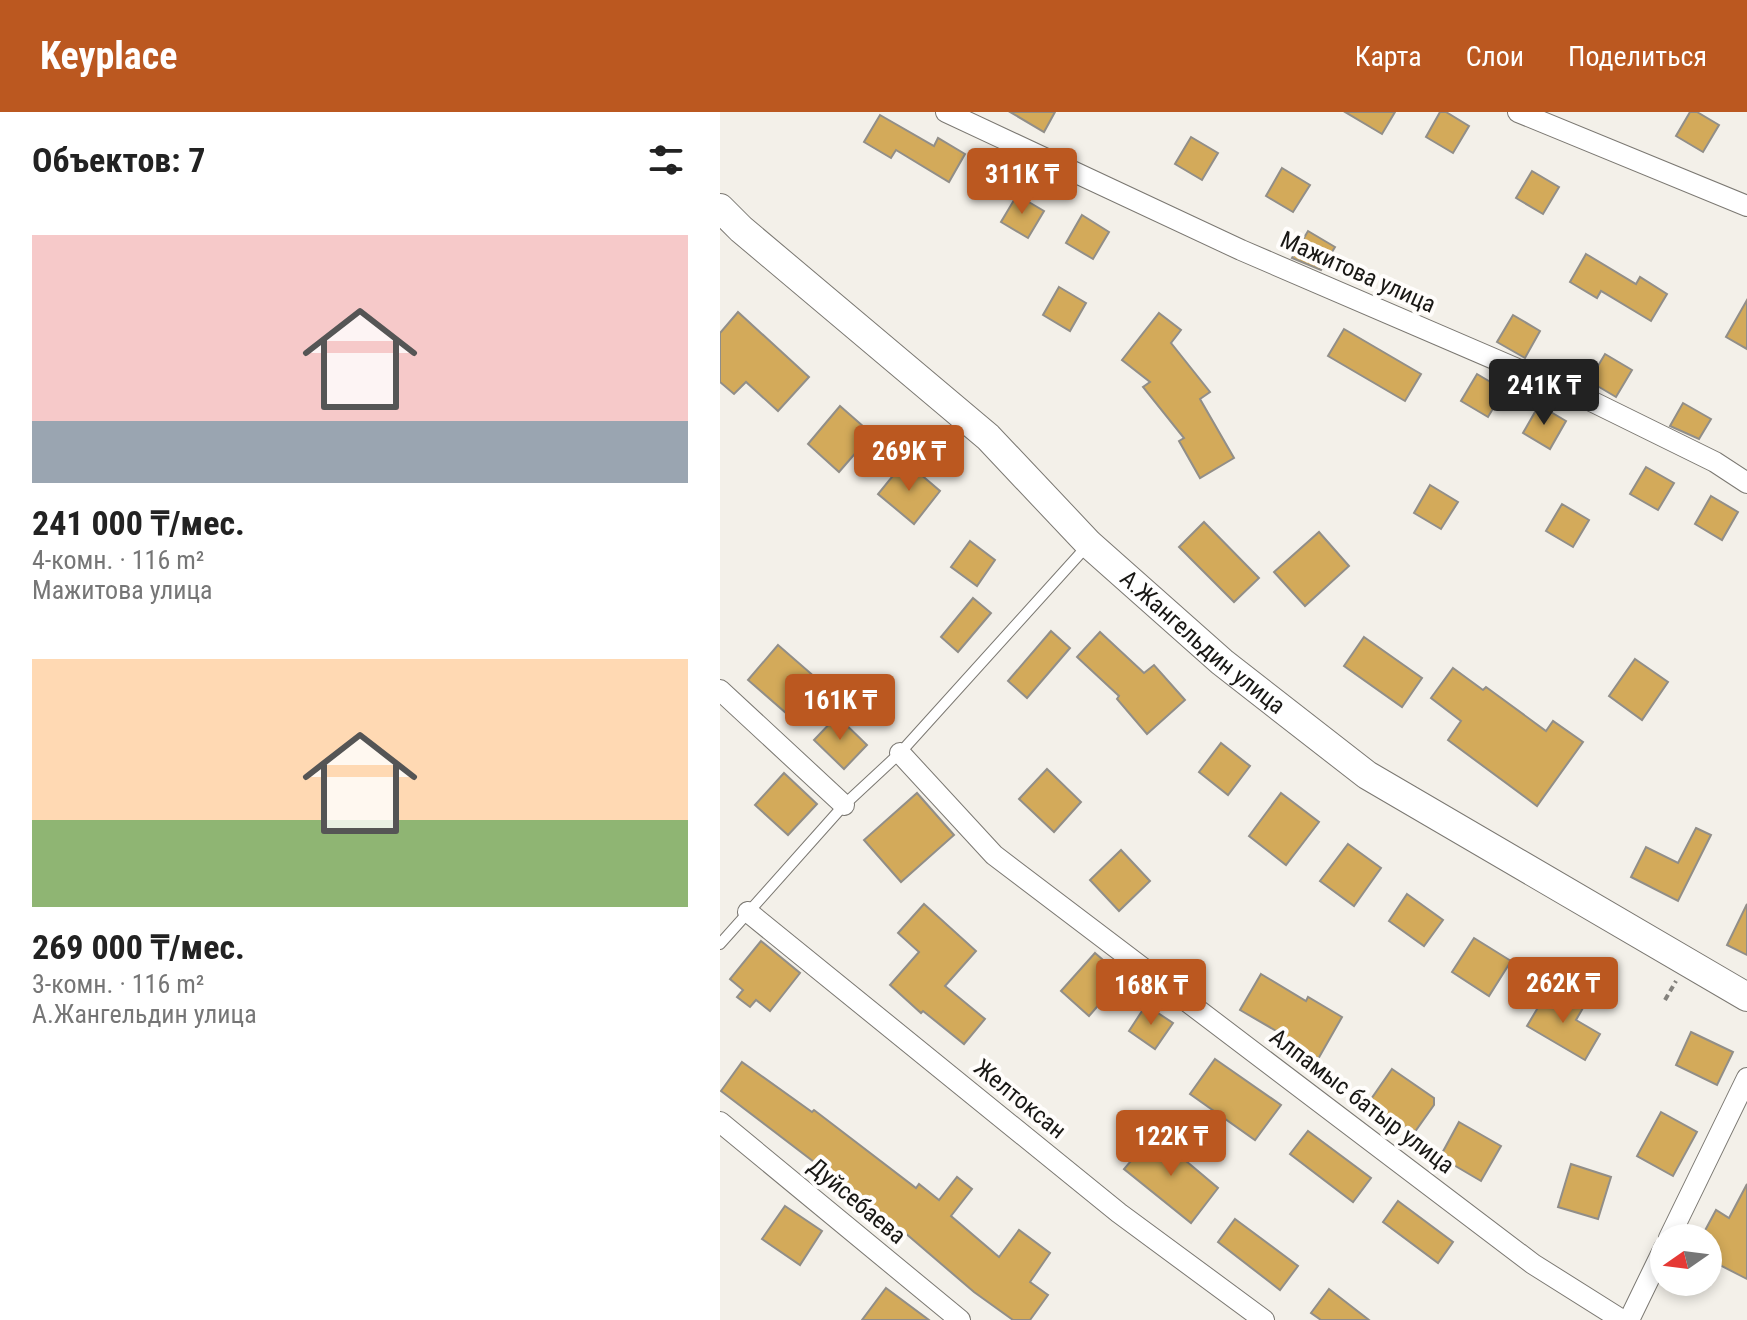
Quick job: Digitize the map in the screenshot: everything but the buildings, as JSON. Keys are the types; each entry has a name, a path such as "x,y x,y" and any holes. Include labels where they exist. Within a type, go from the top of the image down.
{"street":[{"name":"Мажитова улица","path":"946,112 1241,250 1587,399 1715,462 1747,483"},
{"path":"1518,112 1747,206"},
{"name":"А.Жангельдин улица","path":"720,208 988,437 1089,544 1222,662 1367,775 1747,997"},
{"path":"720,690 844,805"},
{"name":"Алпамыс батыр улица","path":"900,753 994,855 1533,1264 1622,1320"},
{"name":"Желтоксан","path":"748,912 1119,1213 1264,1320"},
{"path":"1676,1224 1747,1078"},
{"name":"Дуйсебаева","path":"720,1122 960,1320"},
{"path":"1629,1320 1650,1277"}],"lane":[{"path":"720,944 844,805 900,753 1089,544"}]}
